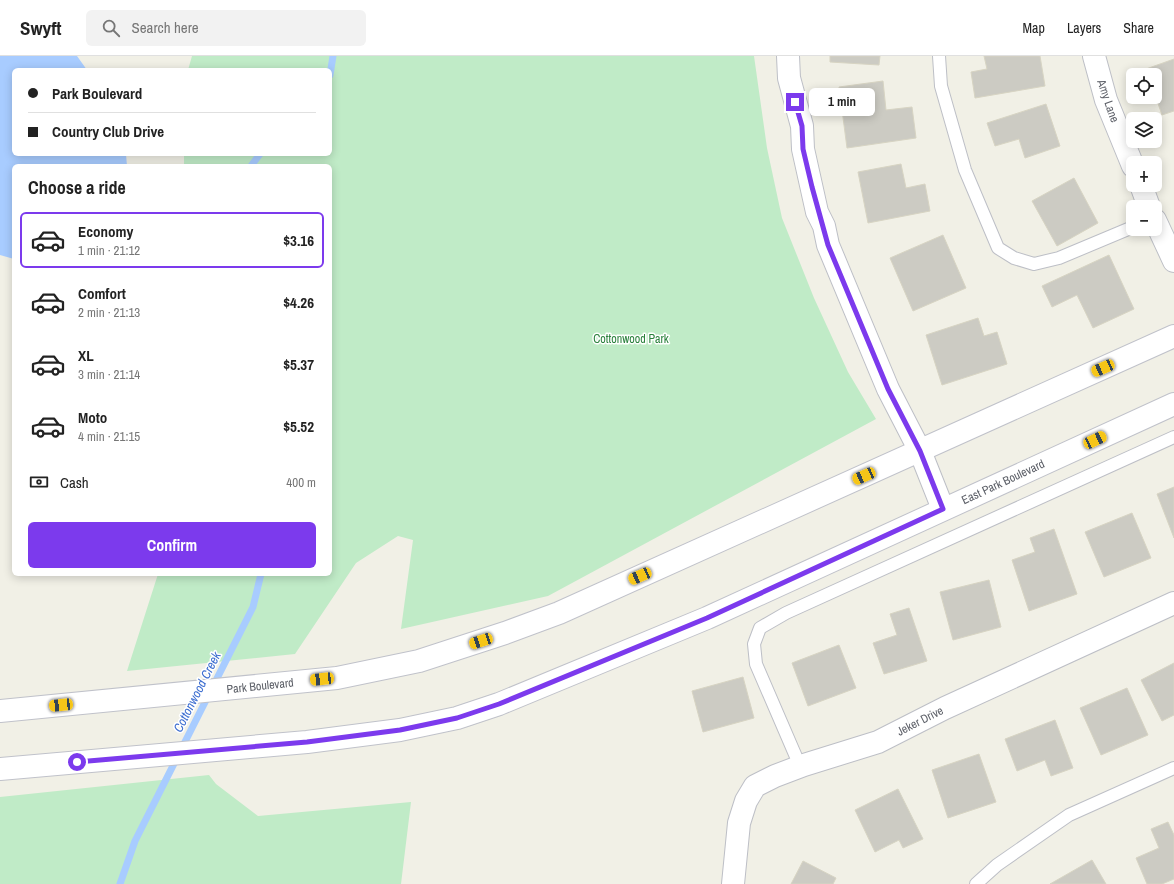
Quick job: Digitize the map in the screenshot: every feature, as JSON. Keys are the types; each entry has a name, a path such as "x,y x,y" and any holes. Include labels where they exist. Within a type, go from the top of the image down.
{"main road":[{"path":"788,56 789,78 802,126 803,149 817,212 824,226 828,245 888,389 920,451 943,509"},
{"name":"Amy Lane","path":"1094,56 1106,100 1129,156"},
{"path":"1162,235 1174,260"},
{"path":"920,451 1174,336"},
{"name":"East Park Boulevard","path":"0,769 307,742 436,723 499,704 707,618 1174,404"},
{"name":"Park Boulevard","path":"0,712 338,678 419,660 505,633 559,612 920,451"},
{"name":"Jeker Drive","path":"733,884 739,823 746,801 755,786 800,766 878,742 945,708 1174,603"}],"lane":[{"path":"939,56 941,86 965,170 998,248 1014,258 1034,264 1059,258 1126,230"},
{"path":"800,766 756,664 754,644 760,628 786,613 1174,437"},
{"path":"976,884 997,865 1069,815 1174,768"}],"green space":[{"name":"Cottonwood Park","path":"192,56 754,56 767,148 782,218 814,298 848,372 876,419 548,596 401,629 413,540 398,536 356,563 295,654 127,671 157,576 332,576 332,164 184,164 184,156 332,156 332,68 189,68"},
{"path":"209,775 216,784 258,816 411,802 401,884 0,884 0,797"}],"water":[{"path":"0,56 77,56 86,68 12,68 12,156 126,156 127,164 12,164 12,258 0,255"}],"building":[{"path":"830,56 880,56 879,65 830,62"},
{"path":"984,56 1040,56 1045,86 975,98 971,72 987,69"},
{"path":"1174,59 1174,111 1162,115 1158,104 1162,104 1162,68 1149,68"},
{"path":"883,81 886,110 912,107 916,138 847,148 839,87"},
{"path":"1046,104 1060,146 1025,158 1019,139 995,146 987,123"},
{"path":"901,164 906,188 925,184 930,211 868,223 858,172"},
{"path":"1074,178 1098,223 1057,246 1032,201"},
{"path":"943,235 966,288 913,311 890,258"},
{"path":"1109,255 1134,309 1093,328 1077,295 1052,307 1042,286"},
{"path":"978,318 984,336 997,332 1007,364 942,385 926,335"},
{"path":"1174,487 1174,538 1157,494"},
{"path":"1132,513 1151,558 1104,577 1085,532"},
{"path":"1054,529 1077,594 1029,611 1012,560 1035,552 1030,538"},
{"path":"989,580 1001,627 953,640 940,592"},
{"path":"909,608 927,661 884,674 873,643 897,635 890,614"},
{"path":"839,645 856,688 808,706 792,663"},
{"path":"1174,663 1174,715 1162,721 1141,680"},
{"path":"743,677 754,718 703,732 692,691"},
{"path":"1127,688 1148,735 1101,755 1080,708"},
{"path":"1055,720 1073,768 1051,776 1045,760 1017,771 1005,739"},
{"path":"979,754 996,802 948,818 932,770"},
{"path":"898,789 923,839 903,848 899,840 875,852 855,810"},
{"path":"1168,822 1174,835 1174,879 1162,884 1147,884 1136,858 1159,848 1151,829"},
{"path":"1092,860 1106,884 1050,884"},
{"path":"803,861 836,878 833,884 791,884"}],"waterway":[{"name":"Cottonwood Creek","path":"331,68 333,56"},
{"name":"Cottonwood Creek","path":"252,164 258,156"},
{"name":"Cottonwood Creek","path":"120,884 135,841 253,607 261,576"}],"route":[{"path":"77,762 307,742 400,730 457,718 499,704 707,618 943,509 920,451 888,389 828,245 824,226 817,212 803,149 802,126 795,102"}]}
